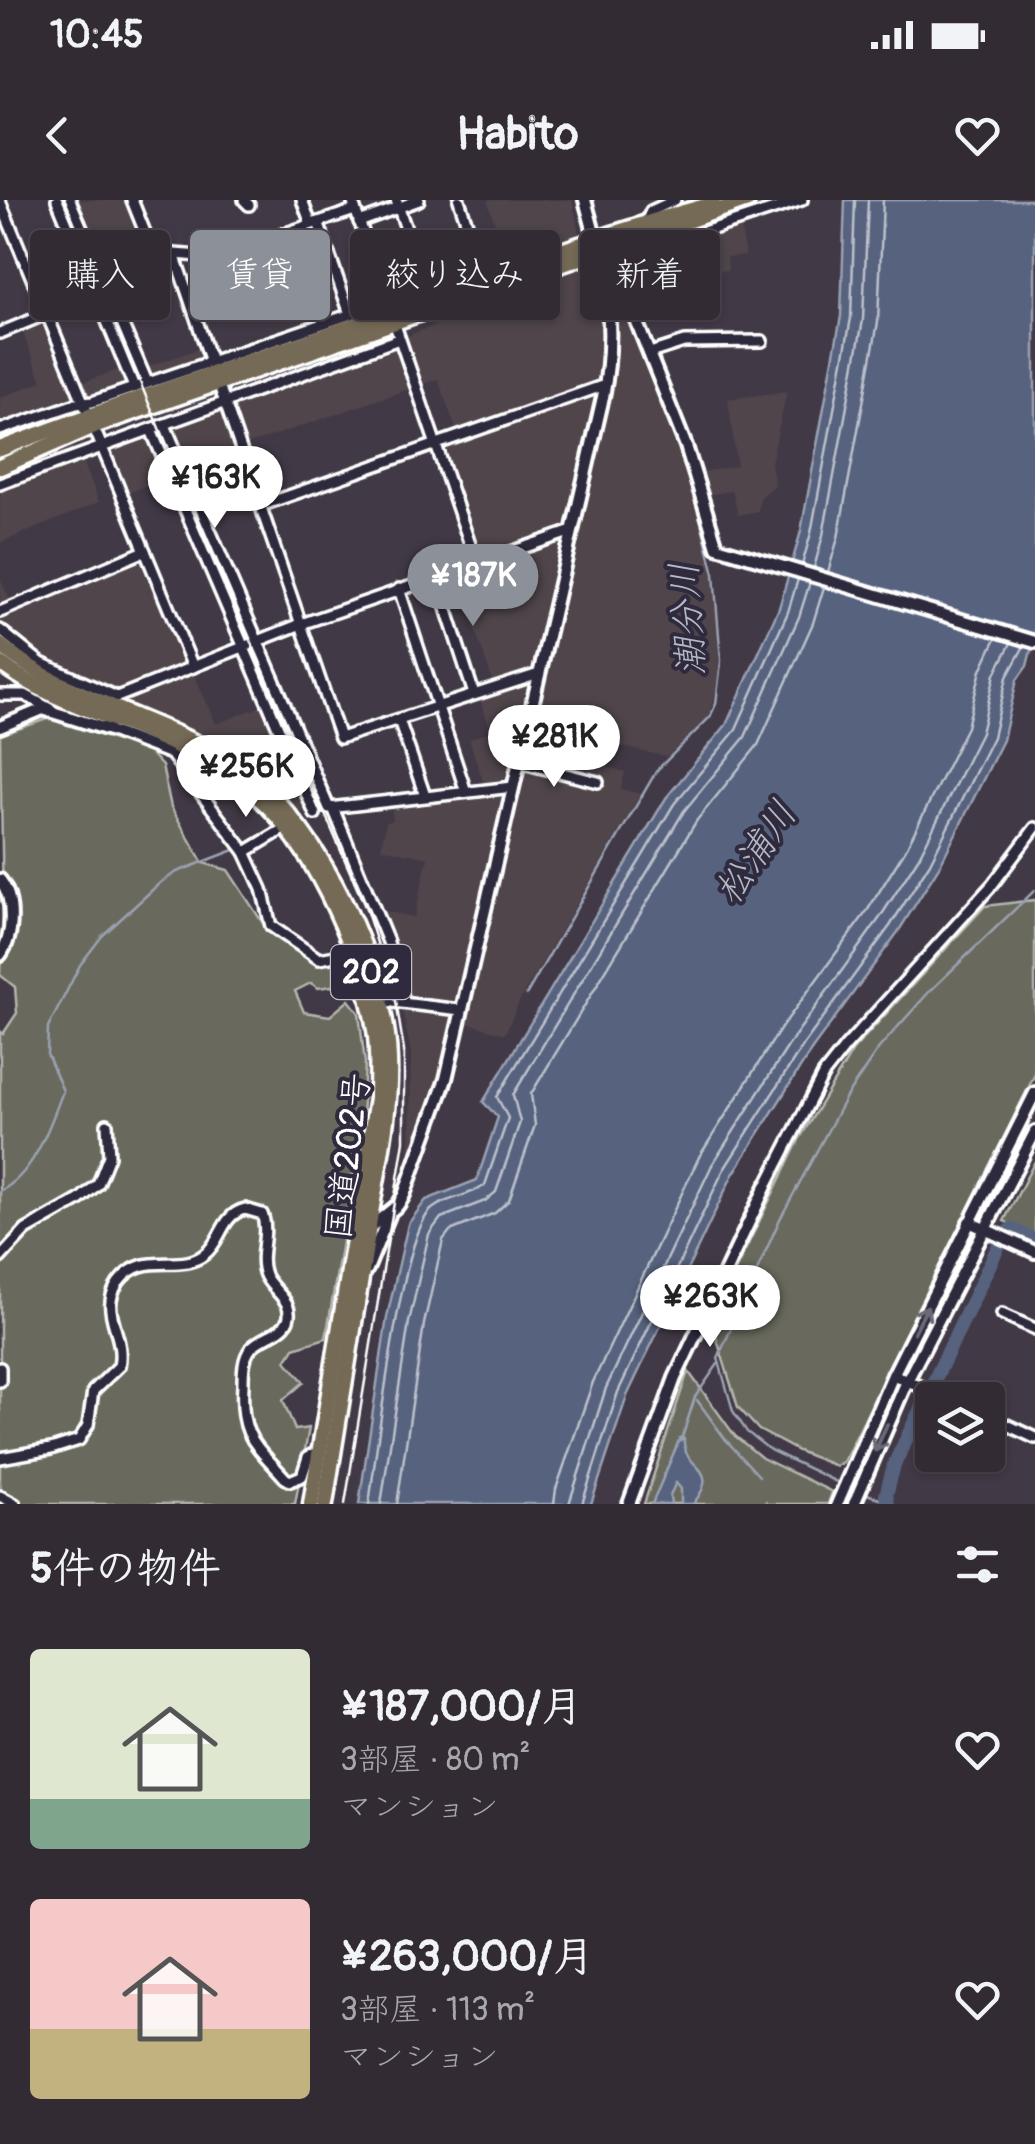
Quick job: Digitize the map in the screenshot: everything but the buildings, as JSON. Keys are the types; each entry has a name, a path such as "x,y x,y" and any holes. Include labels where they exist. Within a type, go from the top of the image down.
{"highway":[{"path":"646,230 729,200"},
{"path":"646,230 748,200"},
{"path":"0,448 367,320"},
{"path":"0,467 89,414"},
{"name":"国道202号","path":"0,645 28,668 92,692 111,713 242,784 287,826 324,886 375,1000 376,1098 311,1504"},
{"name":"国道202号","path":"0,664 30,684 212,752 265,788 294,818 334,880 375,1000 390,1060 388,1102 325,1504"}],"street":[{"path":"57,200 69,230"},
{"path":"70,200 83,230"},
{"path":"132,200 142,230"},
{"path":"0,430 89,414 147,382 214,373 350,314 315,223 302,200"},
{"path":"359,222 398,204 419,200"},
{"path":"458,200 468,228 462,230"},
{"path":"585,200 593,230"},
{"path":"646,230 651,212 675,200"},
{"path":"710,230 802,200"},
{"path":"0,201 30,275"},
{"path":"398,204 407,230"},
{"path":"170,253 213,256 315,223 353,205 362,230"},
{"path":"174,254 340,738 539,674"},
{"path":"0,333 31,320"},
{"path":"49,320 193,666"},
{"path":"106,320 134,386"},
{"path":"121,320 147,382"},
{"path":"393,320 476,562"},
{"path":"352,1254 369,1227 404,1195 437,1112 605,385 610,320"},
{"path":"634,320 696,474 712,542 722,550 1035,642"},
{"path":"0,484 399,339"},
{"path":"650,353 684,342 762,341"},
{"path":"260,506 605,385"},
{"path":"165,426 329,808 514,787"},
{"path":"151,430 315,814"},
{"path":"0,696 25,695 50,708 111,713 193,666 301,624 572,530"},
{"path":"0,612 145,551"},
{"path":"436,576 474,694"},
{"path":"399,589 466,792"},
{"path":"0,630 42,663 92,692"},
{"path":"14,721 16,695"},
{"path":"0,727 50,708"},
{"path":"399,720 425,796"},
{"path":"175,750 245,852 278,934 319,959 354,958"},
{"path":"519,762 598,782"},
{"path":"334,808 388,942 404,1001"},
{"path":"245,852 287,826"},
{"path":"629,1504 675,1378 766,1186 824,1076 856,1034 992,885 1035,828"},
{"path":"0,880 10,901 8,936 0,955"},
{"path":"375,1000 461,1010"},
{"path":"838,1501 893,1374 1035,1093"},
{"path":"0,1258 26,1230 80,1200 98,1184 109,1156 107,1124"},
{"path":"855,1504 908,1380 1035,1132"},
{"path":"0,1458 51,1450 79,1440 88,1425 93,1391 119,1366 121,1342 110,1314 116,1286 143,1264 194,1261 202,1257 231,1215 245,1209 262,1214 266,1232 264,1273 282,1295 289,1318 285,1326 257,1342 246,1356 244,1427 290,1480 302,1476 308,1457 320,1450"},
{"path":"360,1287 392,1210"},
{"path":"969,1222 1035,1252"},
{"path":"1002,1314 1035,1329"},
{"path":"0,1368 0,1381"},
{"path":"893,1374 915,1383"},
{"path":"1005,1424 1035,1438"},
{"path":"0,1496 15,1504"}],"shaded area":[{"path":"78,200 130,200 141,230 90,230"},
{"path":"487,200 572,200 579,234 560,241 560,230 497,230"},
{"path":"740,223 746,256 727,257 728,270 720,271 720,230 716,230"},
{"path":"580,269 580,320 603,320 602,357 507,774 503,781 484,784 469,739 491,731 478,695 495,688 455,573 479,564 439,446 459,438 438,379 186,466 171,427 397,344 407,336 448,320 560,320 560,275"},
{"path":"44,320 73,386 123,368 130,384 85,400 77,395 0,427 0,398 42,381 20,326"},
{"path":"615,320 627,320 685,463 713,575 719,625 718,687 708,717 667,757 606,743 600,765 625,772 621,789 641,794 520,1000 505,1034 464,1022 612,380"},
{"path":"204,347 207,359 152,378 147,367"},
{"path":"787,391 771,463 775,485 760,498 758,511 738,515 732,491 706,495 701,472 737,466 728,399"},
{"path":"151,434 169,477 125,494 107,449"},
{"path":"82,458 99,502 0,543 0,486"},
{"path":"140,550 216,724 264,705 308,810 300,813 249,763 223,744 121,702 119,693 48,663 0,624 0,578 11,603"},
{"path":"505,791 441,1080 430,1119 406,1173 411,1054 398,987 372,909 414,917 428,858 381,848 386,822 393,820 391,803"}],"green space":[{"path":"50,718 149,752 162,766 171,807 203,863 228,870 268,931 312,962 340,965 345,976 339,985 318,988 311,983 295,991 304,1012 330,1016 349,1000 359,1013 365,1063 362,1121 326,1338 294,1348 286,1361 304,1382 283,1400 295,1430 309,1428 295,1504 0,1504 0,1031 3,1034 17,1013 15,987 0,975 0,735"},
{"path":"1035,900 1035,1074 843,1463 836,1466 759,1430 738,1407 711,1320 800,1138 853,1050 985,906"},
{"path":"1035,1161 1035,1236 1004,1221"},
{"path":"688,1371 735,1436 762,1458 832,1492 828,1504 644,1504"}],"water":[{"name":"松浦川","path":"845,200 1035,200 1035,635 1027,666 1017,680 1003,740 939,867 898,932 812,1049 732,1176 627,1396 591,1504 359,1504 387,1317 408,1224 426,1200 477,1180 498,1117 483,1102 666,798 726,725 779,608 801,531 841,316"},
{"path":"680,1438 703,1475 701,1491 693,1504 681,1504 681,1489 676,1483 670,1495 671,1504 652,1504"}],"pier":[{"path":"786,565 1035,638 1035,650 783,575"}],"waterway":[{"name":"潮分川","path":"629,320 651,373"},
{"path":"0,328 13,323"},
{"name":"潮分川","path":"526,995 657,770 710,717 716,704 721,661 714,574 689,474"},
{"path":"469,787 502,783"},
{"path":"428,791 460,788"},
{"path":"399,795 418,792"},
{"path":"365,798 388,796"},
{"path":"350,801 359,799"},
{"path":"246,844 274,828"},
{"path":"0,1191 12,1184 31,1161 63,1091 47,1054 48,1028 80,965 102,936 161,882 237,849"},
{"path":"843,1485 770,1450 747,1432 733,1411 718,1358 780,1219 846,1097 879,1048 929,992 1035,890"},
{"path":"888,1504 886,1495 894,1465 1000,1243 1011,1229 1035,1240"},
{"path":"681,1441 695,1397 718,1364"},
{"path":"697,1400 759,1476"},
{"path":"865,1493 887,1502"}],"railway":[{"path":"65,200 366,909 396,1001 404,1051 404,1141 345,1504"}]}
